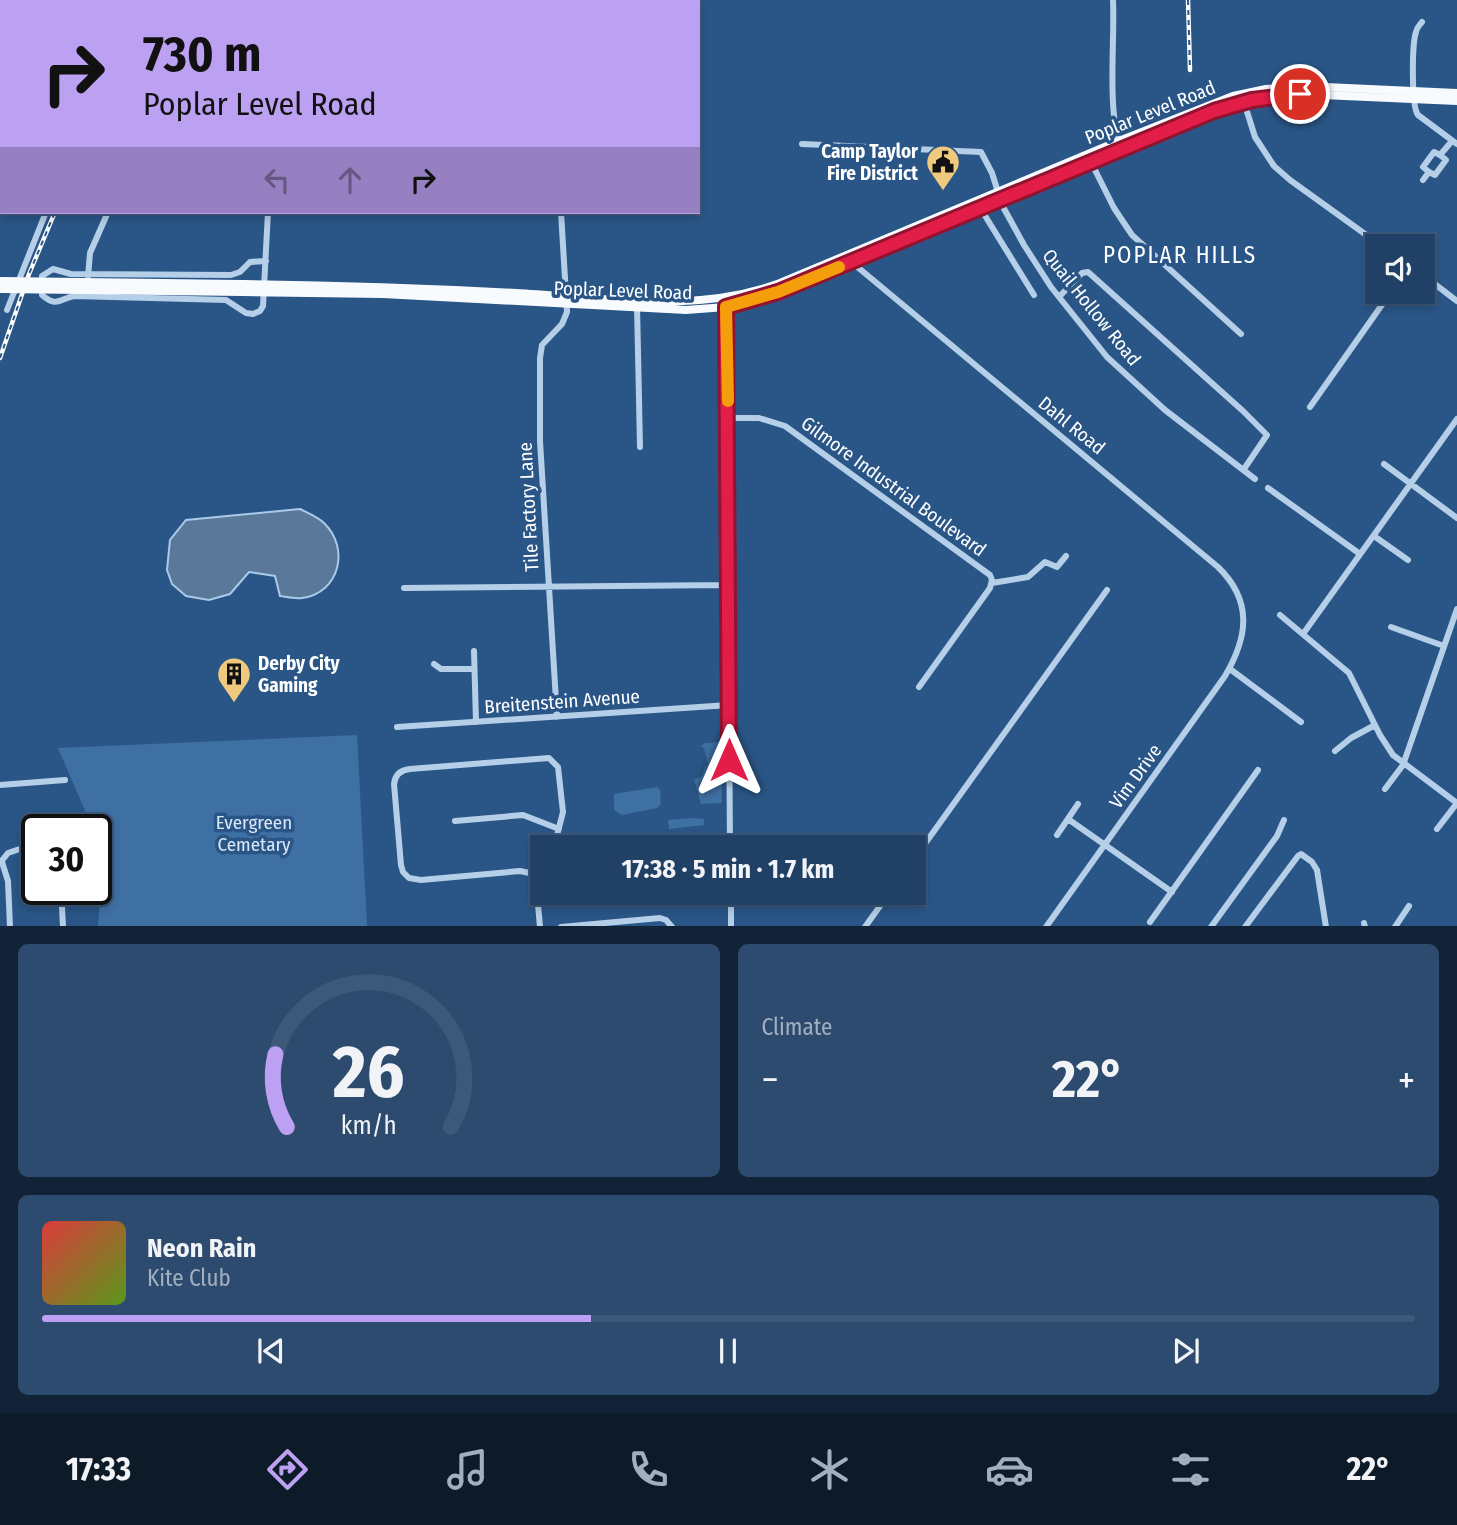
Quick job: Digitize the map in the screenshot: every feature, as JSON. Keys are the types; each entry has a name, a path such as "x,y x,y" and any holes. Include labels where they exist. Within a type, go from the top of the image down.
{"main road":[{"name":"Poplar Level Road","path":"0,289 265,288 637,304 726,302 778,292 848,259 1120,144 1214,111 1242,98 1270,97 1305,90 1413,95 1457,101"},
{"name":"Poplar Level Road","path":"1413,95 1457,93"},
{"name":"Poplar Level Road","path":"999,196 1091,162 1120,144"},
{"name":"Poplar Level Road","path":"0,281 243,288"}],"street":[{"path":"1113,0 1114,105 1120,144"},
{"path":"1422,22 1415,34 1414,110 1418,116 1455,142 1440,155"},
{"path":"1242,98 1255,136 1274,166 1365,234"},
{"name":"Quail Hollow Road","path":"802,144 978,151 986,158 999,196 1018,237 1059,297 1123,373 1184,425 1255,479"},
{"path":"1434,152 1446,160 1435,175 1429,172 1423,167 1434,152"},
{"path":"1091,162 1114,208 1132,235 1241,334"},
{"path":"1423,180 1429,172"},
{"path":"979,204 1034,295"},
{"path":"7,310 45,214"},
{"path":"86,296 90,253 107,214"},
{"path":"266,261 250,262 240,272 231,275 88,275 53,269 46,271 40,282 41,295 54,302 74,296 226,300 246,313 253,314 263,306 265,288 268,214"},
{"path":"561,214 566,300"},
{"name":"Dahl Road","path":"848,259 1218,567 1239,594 1244,621 1242,639"},
{"path":"1059,297 1082,273 1087,272 1243,411 1267,435 1244,469"},
{"path":"1435,284 1457,301"},
{"name":"Tile Factory Lane","path":"557,717 540,441 540,358 545,339 564,321 566,300"},
{"path":"726,302 730,835"},
{"path":"637,304 640,447"},
{"path":"1310,407 1383,304"},
{"name":"Gilmore Industrial Boulevard","path":"728,418 759,418 786,427 990,575 992,583 919,687"},
{"path":"1304,634 1457,419"},
{"path":"1384,464 1457,518"},
{"path":"1268,488 1360,554"},
{"path":"1374,536 1408,559"},
{"path":"992,583 1028,577 1045,562 1057,567 1066,556"},
{"path":"404,588 728,585"},
{"path":"926,842 1107,590"},
{"path":"1385,789 1404,763 1457,609"},
{"path":"1280,615 1349,673 1390,751 1457,803 1437,830"},
{"path":"1391,627 1444,646"},
{"name":"Vim Drive","path":"1046,926 1230,669 1242,639"},
{"path":"474,651 476,722"},
{"path":"434,664 441,669 474,669"},
{"path":"1230,669 1300,722"},
{"name":"Breitenstein Avenue","path":"397,727 729,705"},
{"path":"1335,751 1351,738 1375,725"},
{"path":"530,872 414,880 405,875 400,859 395,778 402,771 540,757 554,761 558,768 563,817 557,835"},
{"path":"1150,922 1258,770"},
{"path":"0,785 65,780"},
{"path":"1057,835 1078,803"},
{"path":"455,821 523,816 559,829"},
{"path":"1068,819 1172,892"},
{"path":"1211,926 1277,836 1284,820"},
{"path":"10,926 8,881 1,863 8,853 21,849"},
{"path":"1245,926 1299,855 1315,866 1326,926"},
{"path":"62,905 63,926"},
{"path":"538,905 540,926"},
{"path":"731,905 731,926"},
{"path":"865,926 880,905"},
{"path":"1395,926 1409,906"},
{"path":"561,926 657,918 666,920 672,926"}],"green space":[{"name":"Evergreen Cemetary","path":"357,735 367,926 98,926 99,905 112,905 112,814 87,814 58,748"},
{"path":"721,742 722,803 701,804 694,780 702,776 705,766 708,765 704,748 701,746 705,743"},
{"path":"657,787 660,790 661,804 657,808 622,815 614,810 614,794"},
{"path":"704,819 704,825 669,829 668,820"}],"shaded area":[{"path":"300,509 324,523 337,545 337,568 333,579 315,594 299,598 280,596 275,576 249,572 230,594 209,600 186,596 172,584 167,570 170,540 186,520"}],"railway":[{"path":"1188,0 1190,70"},
{"path":"0,358 29,274 54,214"}],"slow traffic":[{"path":"728,401 726,307 778,292 839,267"}],"place":[{"name":"Camp Taylor Fire District","path":"943,192"},
{"name":"Derby City Gaming","path":"234,704"}],"district":[{"name":"POPLAR HILLS","path":"1180,255"}],"route":[{"path":"729,760 726,307 778,292 1214,111 1252,100 1300,94"}]}
